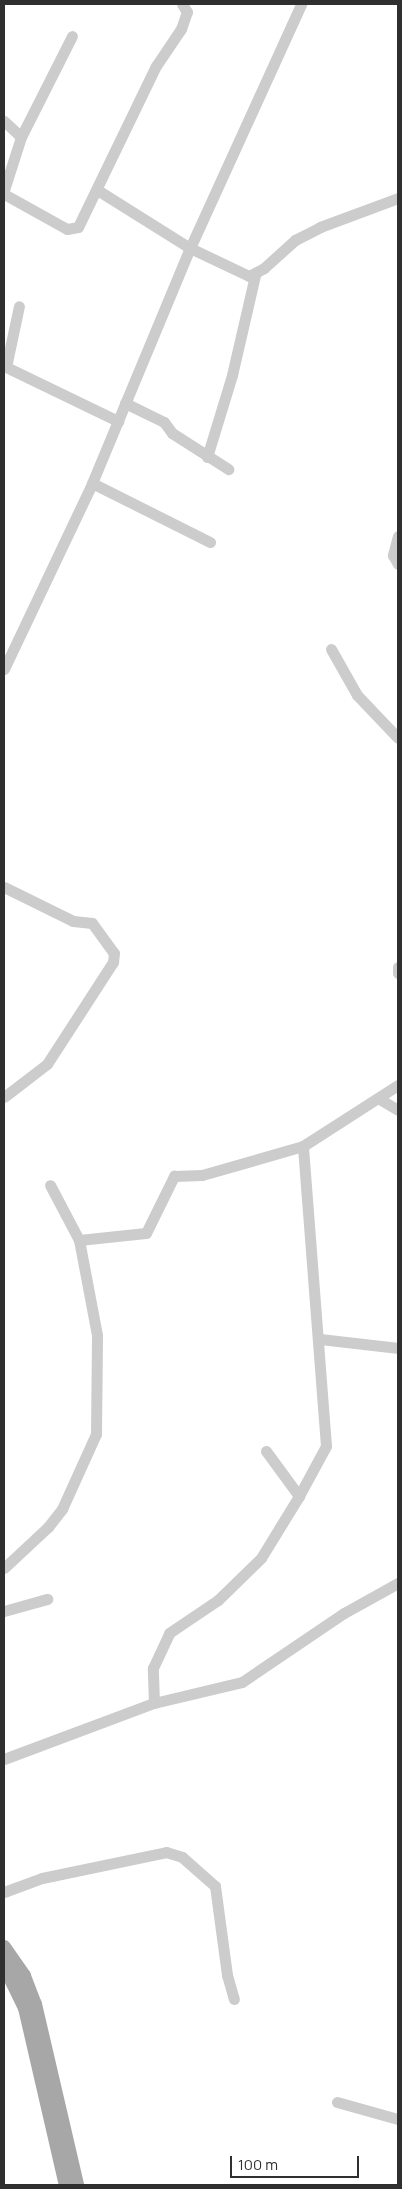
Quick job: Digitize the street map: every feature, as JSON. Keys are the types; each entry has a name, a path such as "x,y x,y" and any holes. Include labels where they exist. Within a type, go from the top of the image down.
{"main road":[{"path":"4,1947 24,1976 36,2004 78,2185"},
{"path":"4,1966 25,2008 66,2185"}],"street":[{"path":"4,194 73,230 78,227 99,191 156,66 181,29 187,12 182,4"},
{"path":"4,669 92,483 190,248 301,4"},
{"path":"4,190 21,137 72,36"},
{"path":"4,121 21,137"},
{"path":"99,191 190,248 249,276 255,275 295,240 320,227 398,198"},
{"path":"207,457 232,374 255,275"},
{"path":"20,306 5,366 118,421"},
{"path":"125,403 164,422 172,433 228,469"},
{"path":"92,483 210,542"},
{"path":"398,536 393,555 398,564"},
{"path":"331,650 357,695 398,738"},
{"path":"4,887 73,921 92,922 114,953 112,962 47,1064 4,1097"},
{"path":"398,967 398,973"},
{"path":"79,1240 146,1233 174,1176 202,1175 303,1146 398,1085"},
{"path":"378,1098 398,1110"},
{"path":"154,1703 153,1668 169,1633 218,1600 261,1558 299,1496 326,1446 320,1339 303,1146"},
{"path":"4,1568 48,1527 62,1509 96,1434 97,1335 79,1240 50,1185"},
{"path":"320,1339 398,1348"},
{"path":"266,1451 299,1496"},
{"path":"4,1759 154,1703 242,1682 344,1613 398,1583"},
{"path":"4,1610 47,1599"},
{"path":"4,1892 42,1878 166,1852 182,1857 215,1886 227,1976 234,1999"},
{"path":"337,2102 398,2119"}]}
